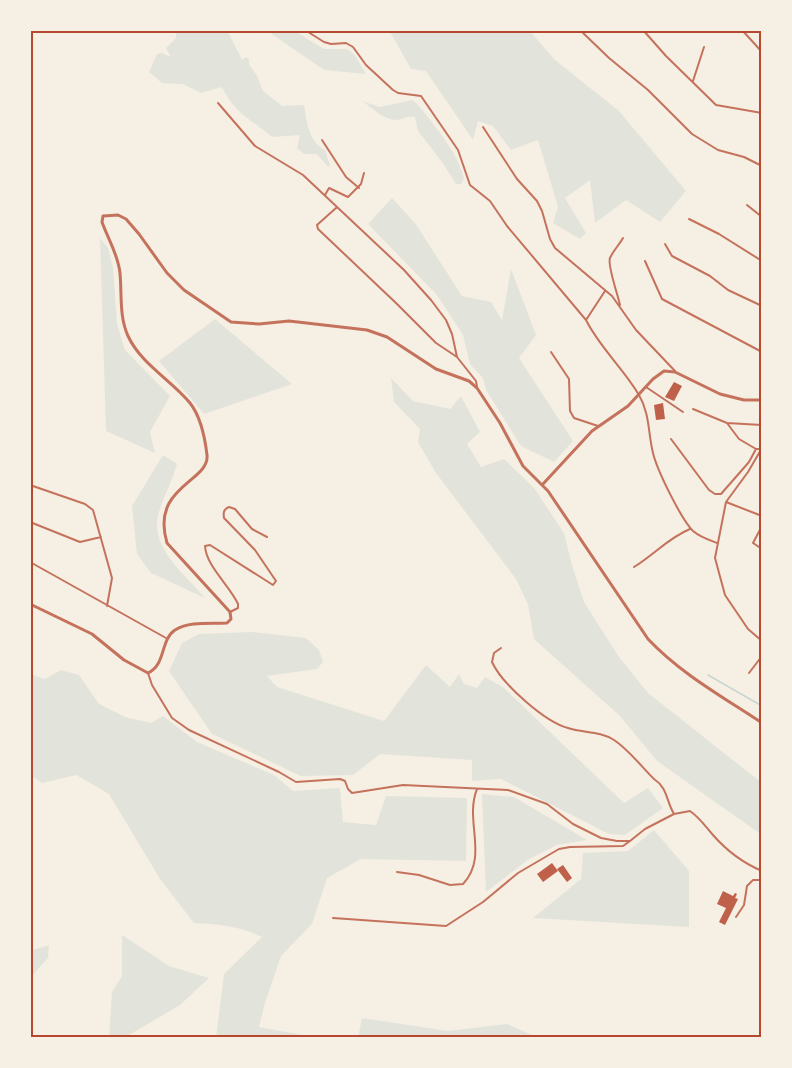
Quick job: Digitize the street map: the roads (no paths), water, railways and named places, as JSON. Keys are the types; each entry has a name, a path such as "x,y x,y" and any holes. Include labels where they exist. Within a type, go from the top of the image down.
{"street":[{"path":"305,30 324,42 346,43 353,47 366,65 393,90 421,96 458,150 470,184 490,201 507,226 586,320 614,363 640,396 648,414 653,452 664,483 690,529 717,543"},
{"path":"580,30 609,58 648,90 692,134 718,150 744,157 762,166"},
{"path":"643,30 716,105 762,112"},
{"path":"742,30 762,52"},
{"path":"693,81 704,47"},
{"path":"218,103 255,146 294,169 325,195 431,300 446,320 457,357"},
{"path":"483,127 517,179 537,201 555,248 612,296 636,330 675,372"},
{"path":"322,140 346,177 358,188"},
{"path":"325,195 329,188 348,197 358,188 364,172"},
{"path":"747,205 762,217"},
{"path":"336,208 320,220 317,225 318,229 436,343 457,357 476,381 477,388"},
{"path":"148,673 158,666 168,639 177,630 194,624 227,623 231,619 230,612 167,543 164,516 168,503 205,466 207,458 204,440 198,418 190,404 136,351 128,335 122,318 118,259 102,222 103,216 118,215 126,219 167,273 184,290 231,322 259,324 289,321 347,326 375,332 410,350 436,369 469,381 477,388 500,423 523,466 543,484 648,639 668,660 684,672 762,723"},
{"path":"689,219 762,261"},
{"path":"620,308 616,285 608,265 623,238"},
{"path":"664,244 672,256 710,276 728,290 762,306"},
{"path":"645,261 662,299 762,352"},
{"path":"586,320 605,291"},
{"path":"551,352 569,379 570,411 574,418 598,426"},
{"path":"543,484 598,426 640,396 653,378 664,371 675,372 720,394 744,400 762,400"},
{"path":"646,387 683,412"},
{"path":"693,409 727,423 762,425"},
{"path":"727,423 746,444 756,449 762,448"},
{"path":"671,439 709,490 715,494 722,494 749,462 756,449"},
{"path":"762,448 726,502 715,558 725,595 748,628 762,641"},
{"path":"30,485 85,504 93,510 112,578 107,606"},
{"path":"726,502 762,516"},
{"path":"230,612 238,608 238,604 206,554 205,546 210,545 273,585 276,581 255,550 224,518 225,509 235,508 252,529 267,537"},
{"path":"30,522 80,542 101,537"},
{"path":"762,526 753,543 762,549"},
{"path":"634,567 650,557 674,536 690,529"},
{"path":"30,562 168,639"},
{"path":"30,604 92,634 124,660 148,673 152,685 172,718 189,730 296,782 340,778 352,793 404,785 507,790 547,804 573,824 602,838 630,841"},
{"path":"501,648 495,653 492,662 518,692 540,712 559,724 616,741 654,779 661,783 674,814"},
{"path":"748,673 762,656"},
{"path":"397,872 419,875 450,885 463,884 475,866 476,844 472,809 477,789"},
{"path":"333,918 446,926 483,902 518,873 558,849 623,846 645,829 684,811 690,811 700,819 713,836 743,862 762,872"},
{"path":"736,917 744,905 747,886 753,880 762,879"}],"waterway":[{"path":"708,675 762,706"}]}
